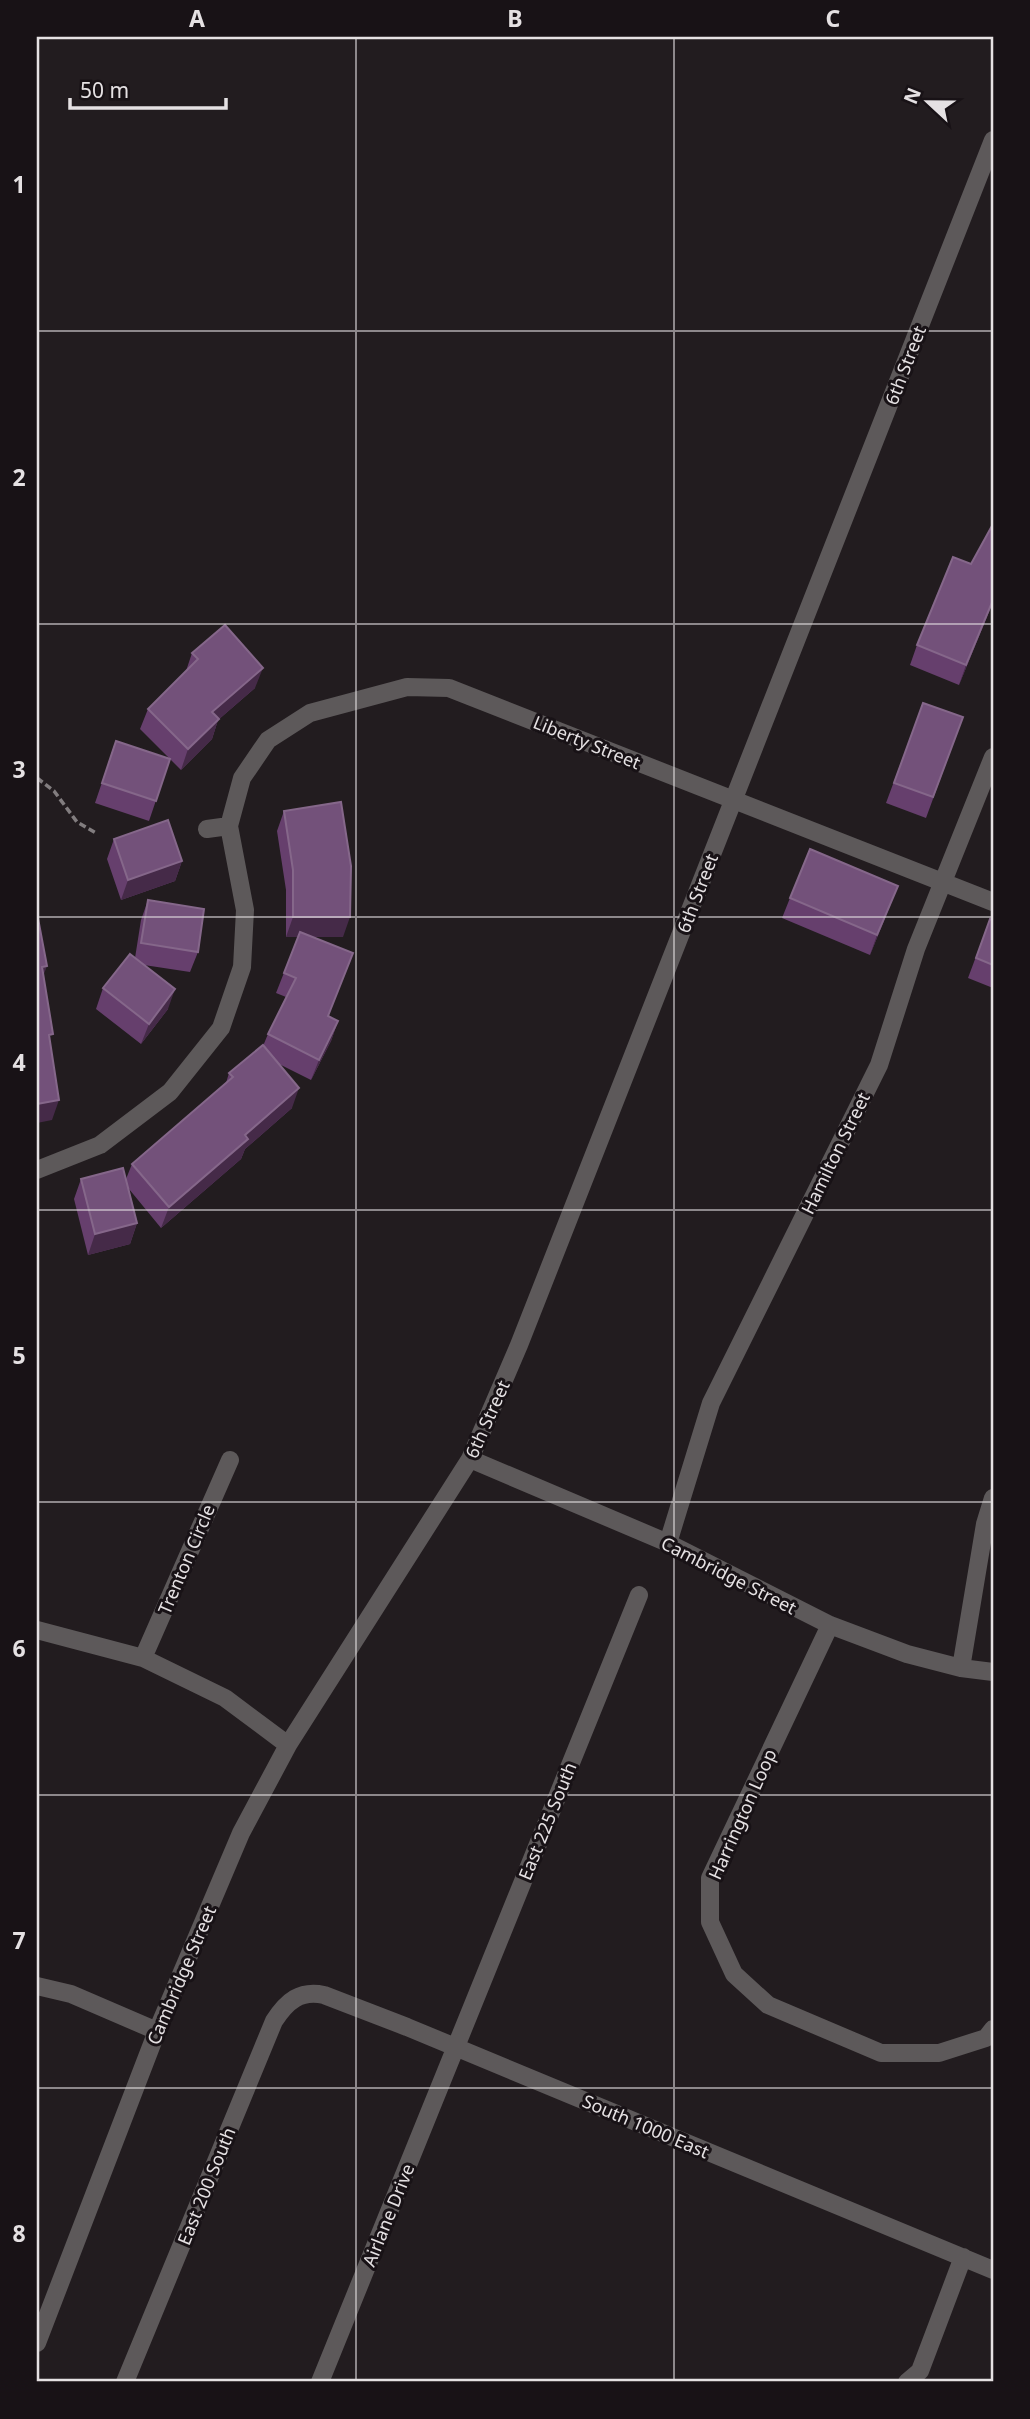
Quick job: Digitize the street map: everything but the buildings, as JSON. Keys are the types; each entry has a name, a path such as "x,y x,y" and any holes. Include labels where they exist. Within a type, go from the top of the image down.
{"street":[{"name":"6th Street","path":"364,1627 470,1459 519,1345 993,140"},
{"name":"Liberty Street","path":"37,1170 100,1145 160,1100 170,1092 221,1028 242,968 245,910 229,826 243,778 268,740 310,713 407,687 449,688 993,902"},
{"name":"Hamilton Street","path":"668,1544 711,1403 879,1065 916,950 993,757"},
{"path":"207,830 229,826"},
{"name":"Cambridge Street","path":"470,1459 668,1544 830,1625 907,1654 961,1668 993,1672"},
{"name":"Trenton Circle","path":"143,1658 230,1460"},
{"path":"961,1668 985,1524 993,1498"},
{"name":"East 225 South","path":"456,2047 639,1595"},
{"name":"Harrington Loop","path":"830,1625 709,1878 710,1922 734,1974 768,2005 881,2053 939,2053 986,2038 993,2029"},
{"name":"Cambridge Street","path":"37,2343 44,2306 241,1833 288,1745 364,1627"},
{"path":"37,1630 143,1658 225,1698 288,1745"},
{"path":"37,1986 71,1994 157,2031"},
{"name":"South 1000 East","path":"298,1997 309,1992 324,1995 993,2270"},
{"name":"East 200 South","path":"125,2382 274,2021 285,2004 298,1997"},
{"name":"Airlane Drive","path":"320,2382 456,2047"},
{"path":"907,2382 920,2371 963,2258"}],"path":[{"path":"37,778 54,790 77,822 96,833"}]}
